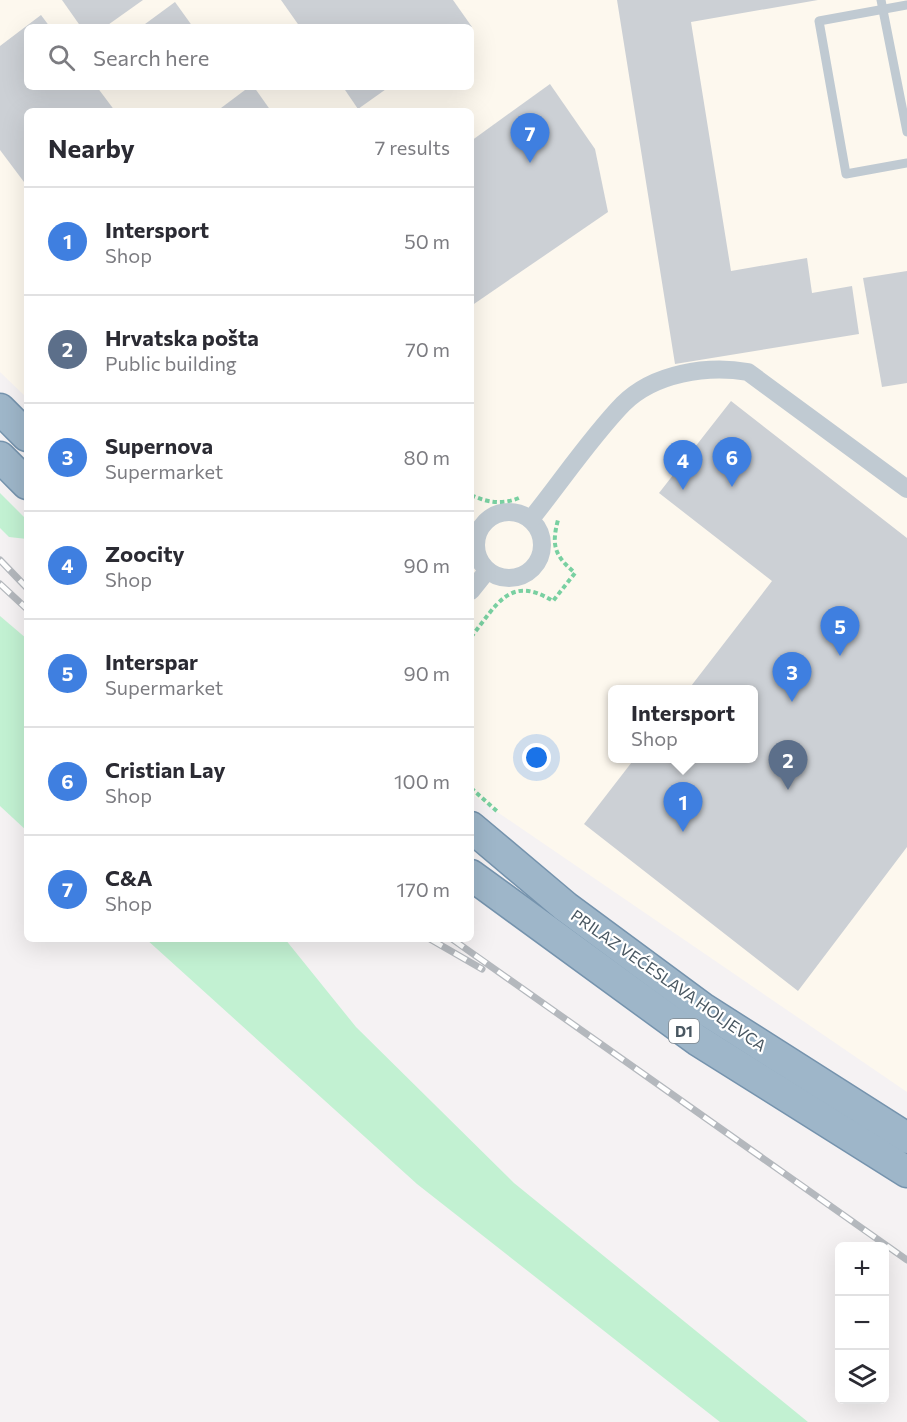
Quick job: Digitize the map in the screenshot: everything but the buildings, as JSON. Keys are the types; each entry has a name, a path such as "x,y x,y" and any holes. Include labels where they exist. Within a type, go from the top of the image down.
{"highway":[{"path":"0,409 24,433"},
{"path":"0,457 24,481"},
{"name":"PRILAZ VEĆESLAVA HOLJEVCA","path":"474,830 566,907 704,1009 907,1138"},
{"name":"PRILAZ VEĆESLAVA HOLJEVCA","path":"474,877 697,1040 907,1172"}],"street":[{"path":"531,519 624,403 660,380 723,368 748,372 907,489"},
{"path":"500,513 521,514 531,519 537,527 543,546 536,566 518,578 507,579 487,570 476,554 477,534 482,525 500,513"},
{"path":"474,587 487,570"}],"lane":[{"path":"882,5 907,132"},
{"path":"907,5 882,5 819,21 846,174 907,163"}],"path":[{"path":"474,634 509,593 523,589 537,591 554,601 575,573 560,560 553,538 558,519 565,510"}],"shaded area":[{"path":"0,0 907,0 907,1092 474,796 474,108 24,108 24,395 0,372"}],"green space":[{"path":"0,493 24,517 24,539 9,537 0,528"},
{"path":"0,616 24,636 24,828 0,806"},
{"path":"149,942 287,942 356,1027 514,1183 808,1422 720,1422 417,1184"}],"railway":[{"path":"0,560 24,585"},
{"path":"0,584 24,606"},
{"path":"435,942 482,969"},
{"path":"456,942 907,1260"}],"place":[{"name":"C&A","path":"530,163"},
{"name":"Cristian Lay","path":"732,487"},
{"name":"Zoocity","path":"683,490"},
{"name":"Interspar","path":"840,656"},
{"name":"Supernova","path":"792,702"},
{"name":"Hrvatska pošta","path":"788,790"},
{"name":"Intersport","path":"683,832"}]}
